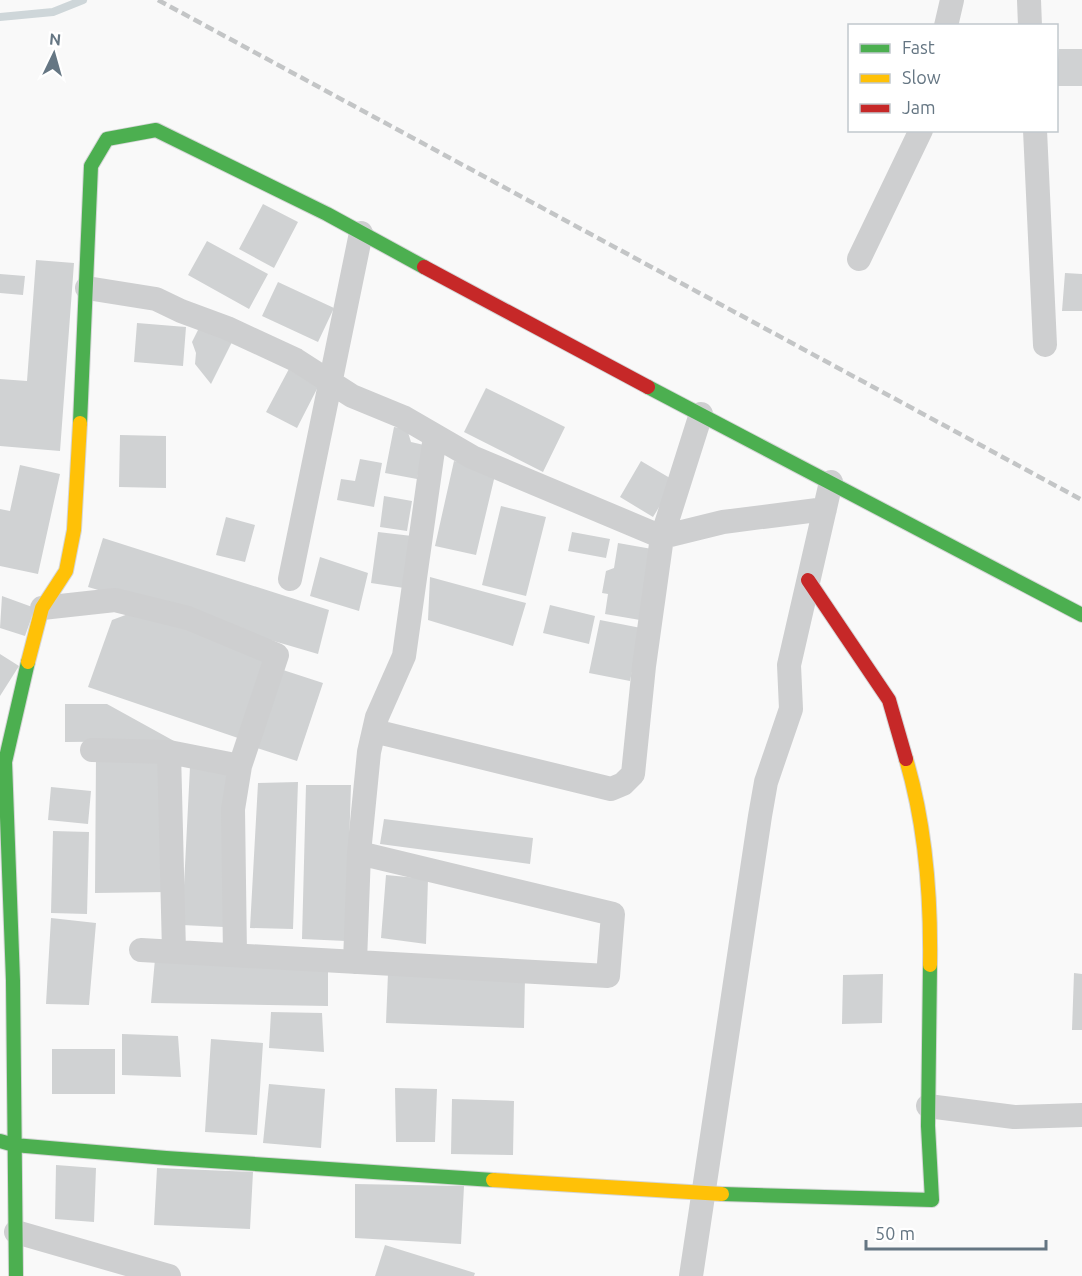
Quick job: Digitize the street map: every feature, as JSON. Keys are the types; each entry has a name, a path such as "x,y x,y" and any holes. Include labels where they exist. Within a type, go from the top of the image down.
{"street":[{"path":"946,24 952,0"},
{"path":"1029,0 1030,24"},
{"path":"16,1276 13,981 2,762 42,608 66,571 74,530 91,166 107,139 156,130 361,232 1082,615"},
{"path":"859,259 920,132"},
{"path":"1035,132 1045,345"},
{"path":"290,579 361,232"},
{"path":"87,288 156,299 227,328 296,360 352,396 403,417 472,457 662,537 723,522 825,509"},
{"path":"374,731 611,789 623,784 633,774 644,666 662,537 701,414"},
{"path":"355,962 358,853 369,752 377,717 404,656 435,436"},
{"path":"691,1276 760,816 766,782 791,709 789,665 831,482"},
{"path":"0,1141 178,1159 704,1194 933,1200 928,1106 931,924 917,797 889,700 808,580"},
{"path":"42,608 115,600 188,618 277,654 240,766 233,809 234,955"},
{"path":"92,750 169,752 240,766"},
{"path":"169,752 174,951"},
{"path":"141,950 608,976 613,914 358,853"},
{"path":"928,1106 1014,1117 1082,1115"},
{"path":"16,1232 169,1276"}],"building":[{"path":"1059,49 1082,49 1082,86 1058,86"},
{"path":"263,204 298,222 274,268 239,249"},
{"path":"207,241 268,274 249,309 188,275"},
{"path":"36,260 74,263 60,451 0,446 0,379 27,381"},
{"path":"1065,273 1082,274 1082,311 1062,311"},
{"path":"0,274 25,276 23,295 0,293"},
{"path":"278,282 334,308 318,342 262,316"},
{"path":"202,322 234,338 211,384 195,364 196,353 192,342"},
{"path":"137,323 186,327 183,366 134,362"},
{"path":"290,367 320,383 297,428 266,412"},
{"path":"486,388 565,427 543,472 464,432"},
{"path":"394,427 407,429 411,442 424,445 417,479 385,473"},
{"path":"120,435 166,436 166,488 119,487"},
{"path":"360,459 382,463 374,507 337,500 341,479 355,481"},
{"path":"454,461 496,471 476,555 435,546"},
{"path":"641,461 675,481 653,517 620,497"},
{"path":"20,465 60,474 38,574 0,566 0,509 10,511"},
{"path":"384,496 412,501 407,531 380,527"},
{"path":"501,506 546,517 526,596 482,585"},
{"path":"226,517 255,525 245,562 216,555"},
{"path":"378,532 412,536 404,588 371,583"},
{"path":"572,532 610,539 606,558 568,551"},
{"path":"103,538 329,610 318,654 88,587"},
{"path":"618,543 652,549 640,620 605,614 608,594 602,593 606,571 614,568"},
{"path":"320,557 368,573 359,611 310,596"},
{"path":"430,577 526,603 513,646 428,620"},
{"path":"2,596 35,608 25,636 0,628"},
{"path":"550,605 595,616 589,644 543,633"},
{"path":"139,610 267,655 238,738 88,687 112,620"},
{"path":"600,620 641,628 630,681 589,673"},
{"path":"0,654 19,666 0,696"},
{"path":"280,669 323,683 297,761 254,747"},
{"path":"65,704 107,704 174,741 65,742"},
{"path":"96,756 161,762 167,892 95,893"},
{"path":"190,767 229,773 224,927 182,925"},
{"path":"298,782 293,929 250,928 258,783"},
{"path":"306,785 351,785 346,941 302,939"},
{"path":"51,787 91,791 88,824 48,820"},
{"path":"384,819 533,838 530,864 380,844"},
{"path":"53,831 89,832 87,914 51,913"},
{"path":"386,875 428,879 426,944 381,938"},
{"path":"51,918 96,923 89,1005 46,1004"},
{"path":"155,959 328,969 328,1006 151,1003"},
{"path":"388,973 525,977 524,1028 386,1023"},
{"path":"1074,973 1082,974 1082,1030 1072,1030"},
{"path":"883,974 882,1023 842,1024 843,975"},
{"path":"271,1012 322,1013 324,1052 269,1048"},
{"path":"122,1034 178,1036 181,1077 122,1075"},
{"path":"211,1039 263,1043 257,1135 205,1132"},
{"path":"52,1049 115,1049 115,1094 52,1094"},
{"path":"269,1084 325,1089 321,1148 263,1143"},
{"path":"395,1088 437,1089 435,1142 396,1142"},
{"path":"452,1099 514,1101 513,1155 451,1154"},
{"path":"56,1165 96,1168 94,1222 55,1219"},
{"path":"157,1168 253,1172 250,1229 154,1225"},
{"path":"355,1184 464,1186 461,1244 355,1238"},
{"path":"385,1245 475,1273 474,1276 375,1276"}],"waterway":[{"path":"0,17 53,12 83,0"}],"railway":[{"path":"158,0 1082,500"}],"traffic: fast":[{"path":"80,423 91,166 107,139 156,130 327,214 424,267"},
{"path":"648,387 1082,615"},
{"path":"16,1276 13,981 5,762 28,662"},
{"path":"722,1194 932,1200 928,1126 930,965"},
{"path":"0,1141 14,1145 166,1158 493,1180"}],"traffic: slow":[{"path":"28,662 42,608 66,571 74,530 80,423"},
{"path":"906,759 918,809 926,861 930,965"},
{"path":"493,1180 722,1194"}],"traffic: jam":[{"path":"424,267 648,387"},
{"path":"808,580 889,700 906,759"}]}
